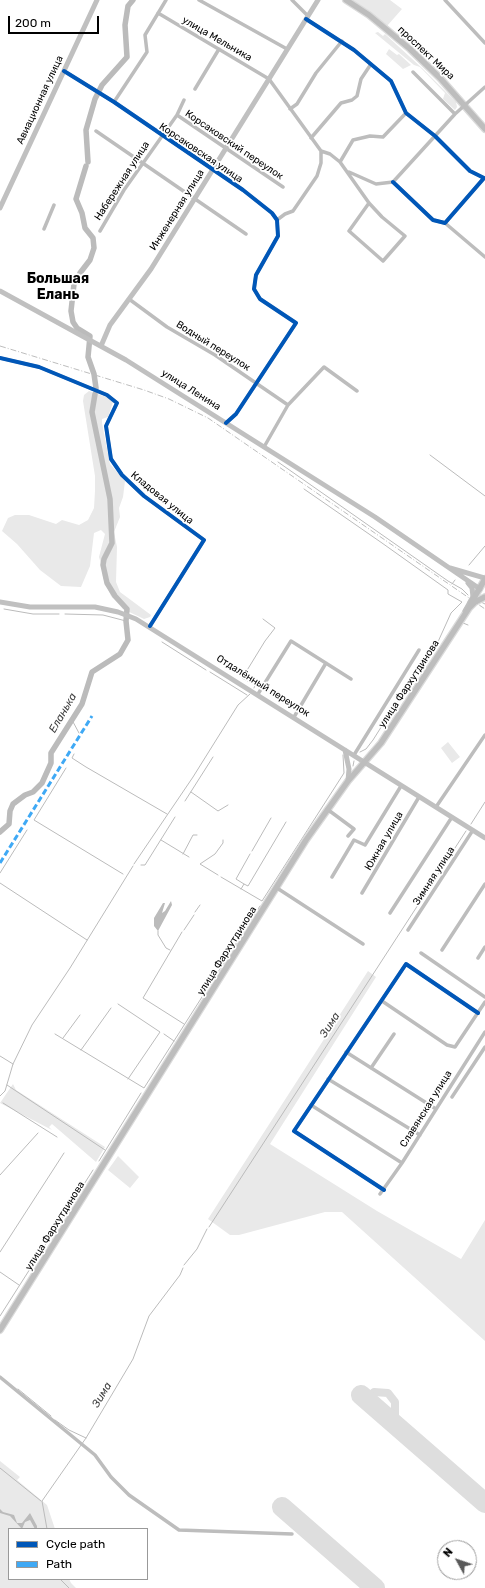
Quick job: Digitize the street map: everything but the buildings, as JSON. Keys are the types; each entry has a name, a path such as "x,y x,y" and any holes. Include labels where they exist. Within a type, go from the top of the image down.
{"main road":[{"name":"Авиационная улица","path":"0,208 97,0"},
{"name":"Инженерная улица","path":"101,346 110,325 129,300 194,199 318,0"},
{"name":"проспект Мира","path":"346,0 369,15 404,44 465,104 485,129"},
{"name":"улица Ленина","path":"0,292 101,346 226,423 375,518 461,577 483,590"},
{"name":"улица Ленина","path":"447,567 470,573 485,579"},
{"path":"470,573 485,574"},
{"path":"448,639 473,597 472,588 461,577"},
{"path":"469,608 483,590 485,579"},
{"name":"улица Фархутдинова","path":"0,1330 327,809 348,781 366,762 396,722 469,608 475,602 485,597"},
{"name":"Отдалённый переулок","path":"0,602 30,607 95,608 118,612 136,618 436,807 450,820 473,830 485,838"},
{"path":"345,749 349,769 348,781"}],"street":[{"path":"114,102 147,52 145,47 145,35 166,0"},
{"path":"199,0 287,49"},
{"path":"292,0 307,17 342,41 391,81 406,114 435,136 470,171 484,179 445,223"},
{"path":"445,0 485,43"},
{"name":"улица Мельника","path":"158,13 269,79"},
{"path":"290,109 297,104 316,73 342,41"},
{"path":"195,89 219,49"},
{"path":"311,138 341,103 352,100 357,96 360,79 371,64"},
{"name":"Корсаковская улица","path":"64,71 90,86 243,190 272,213 277,220"},
{"path":"413,72 455,114"},
{"path":"226,423 236,414 296,323 260,299 254,289 256,274 278,236 277,220 293,210 317,176 321,163 320,151 269,79"},
{"path":"348,172 376,184 393,182 455,114 485,87"},
{"name":"Набережная улица","path":"100,231 124,190 177,116 184,100"},
{"path":"340,162 353,140 370,136 383,138 406,114"},
{"name":"Корсаковский переулок","path":"177,116 283,187"},
{"path":"96,131 246,234"},
{"path":"320,151 330,154 340,162 369,203 382,217 405,236 383,261 350,231 369,203"},
{"path":"393,182 433,220 445,223 485,257"},
{"path":"44,229 54,205"},
{"name":"Водный переулок","path":"129,300 167,327 288,405"},
{"name":"Кладовая улица","path":"0,358 39,366 106,395 117,403 106,426 111,459 122,475 144,496 204,540 150,626"},
{"path":"264,447 288,405 324,367 357,391"},
{"path":"258,694 291,641 351,679"},
{"path":"354,755 419,650"},
{"path":"294,717 326,663"},
{"path":"436,807 485,735"},
{"path":"332,877 354,840 365,845 401,786"},
{"name":"Южная улица","path":"362,893 419,797"},
{"path":"327,809 354,829 348,836"},
{"name":"Зимняя улица","path":"390,913 450,820"},
{"name":"Зимняя улица","path":"408,930 473,830"},
{"path":"442,950 485,884"},
{"path":"277,888 363,944"},
{"path":"478,958 485,947"},
{"path":"421,952 485,997"},
{"path":"384,1190 294,1131 406,964 478,1012"},
{"path":"382,1001 447,1045 455,1046 485,1002"},
{"name":"Славянская улица","path":"380,1194 402,1163 485,1032"},
{"path":"371,1068 394,1034"},
{"path":"452,1097 485,1047"},
{"path":"346,1052 436,1109"},
{"path":"328,1079 420,1135"},
{"path":"311,1105 402,1163"},
{"path":"0,1377 95,1455 111,1477 129,1496 179,1530 292,1534"}],"shaded area":[{"path":"352,0 390,0 402,9 387,26"},
{"path":"378,32 383,36 385,34 422,68 456,102 457,107 455,110 443,99 445,93 420,67 414,65 375,33"},
{"path":"389,49 397,55 399,54 411,65 403,69 386,54"},
{"path":"89,391 109,398 113,402 108,417 102,419 102,423 110,464 125,481 123,497 119,508 120,517 114,532 117,547 116,582 120,592 151,615 150,617 144,619 123,609 111,596 103,578 99,557 105,534 101,530 94,533 90,566 81,587 61,586 40,570 17,544 2,531 8,518 15,515 29,515 56,524 62,520 79,525 88,520 94,508 95,491 95,476 83,401 84,395"},
{"path":"448,742 460,757 452,763 441,748"},
{"path":"171,901 172,905 158,931 154,926 154,918 163,903 165,903 162,913"},
{"path":"368,971 376,977 270,1144 377,1211 461,1259 485,1220 485,1341 342,1212 325,1212 239,1235 230,1235 208,1219"},
{"path":"13,1084 16,1090 105,1147 96,1162 52,1124 49,1127 52,1130 0,1103"},
{"path":"118,1156 139,1177 130,1188 108,1170"},
{"path":"0,1461 20,1477 17,1480 47,1505 55,1528 8,1528 8,1580 70,1580 76,1588 0,1588"},
{"path":"0,1509 3,1512 14,1515 17,1523 22,1523 30,1513 37,1528 34,1528 30,1520 25,1522 21,1528 10,1516 0,1513"}],"waterway":[{"name":"Еланька","path":"88,162 86,130 95,99 102,85 127,57 125,25 128,6 133,0"},
{"name":"Еланька","path":"80,273 90,260 94,248 93,238 85,228 82,213 76,199 86,166"},
{"name":"Еланька","path":"77,277 74,284 71,311 73,322 77,328 90,336 88,357 94,374 96,388"},
{"name":"Еланька","path":"0,832 9,824 10,811 13,804 25,795 33,792 42,783 51,763 51,753 82,704 92,672 120,654 128,640 126,621 127,609 115,596 107,583 103,565 104,559 112,543 110,499 92,412 95,394"},
{"path":"430,455 485,496"},
{"path":"278,462 448,581 462,589 468,595"},
{"path":"304,489 448,590 448,594 462,602 451,613 437,644 431,648 373,740 366,749 360,752"},
{"path":"469,565 485,546"},
{"path":"452,584 455,580"},
{"path":"481,602 485,604"},
{"path":"4,609 33,614 59,614"},
{"path":"65,614 103,615 126,621"},
{"path":"246,672 275,628 263,619"},
{"path":"463,623 468,625"},
{"path":"162,642 206,670"},
{"path":"210,672 247,695"},
{"path":"244,675 242,678 255,685 254,688"},
{"path":"134,864 193,777 238,705 250,694"},
{"path":"72,720 79,733"},
{"path":"74,754 72,758 167,814"},
{"path":"221,877 262,901 344,773 343,755"},
{"path":"185,801 213,757"},
{"path":"353,766 354,761"},
{"path":"66,768 34,820 123,874"},
{"path":"191,792 218,811 228,805"},
{"name":"Зима","path":"471,824 485,802"},
{"path":"141,865 145,865 175,817"},
{"path":"252,851 271,818"},
{"path":"241,889 244,884 248,886 286,822"},
{"path":"0,873 27,830"},
{"name":"Зима","path":"209,1227 466,831"},
{"path":"183,854 193,835 197,835"},
{"path":"161,840 189,857"},
{"path":"218,875 200,864 215,854 223,843 223,840"},
{"path":"244,884 236,879 250,854"},
{"path":"0,1096 5,1091 13,1064 32,1025 70,968 133,866"},
{"path":"0,883 87,940"},
{"path":"195,912 200,905"},
{"path":"55,1034 144,1088 260,906"},
{"path":"184,930 194,915"},
{"path":"158,931 158,935 166,948 170,950"},
{"path":"182,932 143,998 184,1024"},
{"path":"118,1004 160,1032 128,1079"},
{"path":"81,1050 111,1008"},
{"path":"63,1038 80,1015"},
{"path":"164,1034 174,1041"},
{"path":"0,1056 13,1064"},
{"path":"7,1085 105,1150"},
{"path":"99,1161 141,1093"},
{"path":"3,1103 57,1137"},
{"path":"0,1175 38,1133"},
{"path":"0,1252 64,1153"},
{"path":"0,1316 93,1170"},
{"name":"Зима","path":"184,1265 197,1249 207,1229"},
{"name":"Зима","path":"47,1528 42,1501 86,1438 133,1359 149,1316 180,1275 183,1268"},
{"path":"0,1272 19,1285"},
{"path":"18,1389 51,1416"},
{"path":"55,1420 69,1430 86,1438"},
{"path":"0,1468 41,1501"},
{"name":"Зима","path":"61,1580 69,1588"}],"taxiway":[{"path":"366,1399 374,1392 388,1393 395,1402 395,1418 398,1427"}],"runway":[{"path":"361,1395 485,1503"},
{"path":"282,1507 375,1588"}],"railway":[{"path":"0,346 144,390 169,399 208,418 485,609"}],"marked path":[{"path":"0,863 92,716"}],"cycle path":[{"path":"306,19 354,50 391,81 406,113 435,136 470,171 484,178 445,223 433,220 393,182"},
{"path":"64,71 114,102 243,190 272,213 277,220 278,236 256,275 254,289 260,299 296,323 236,414 226,423"},
{"path":"0,358 39,367 107,395 117,403 106,426 111,459 122,475 144,496 204,540 150,626"},
{"path":"384,1190 294,1131 406,964 478,1013"}],"district":[{"name":"Большая Елань","path":"58,288"}]}
